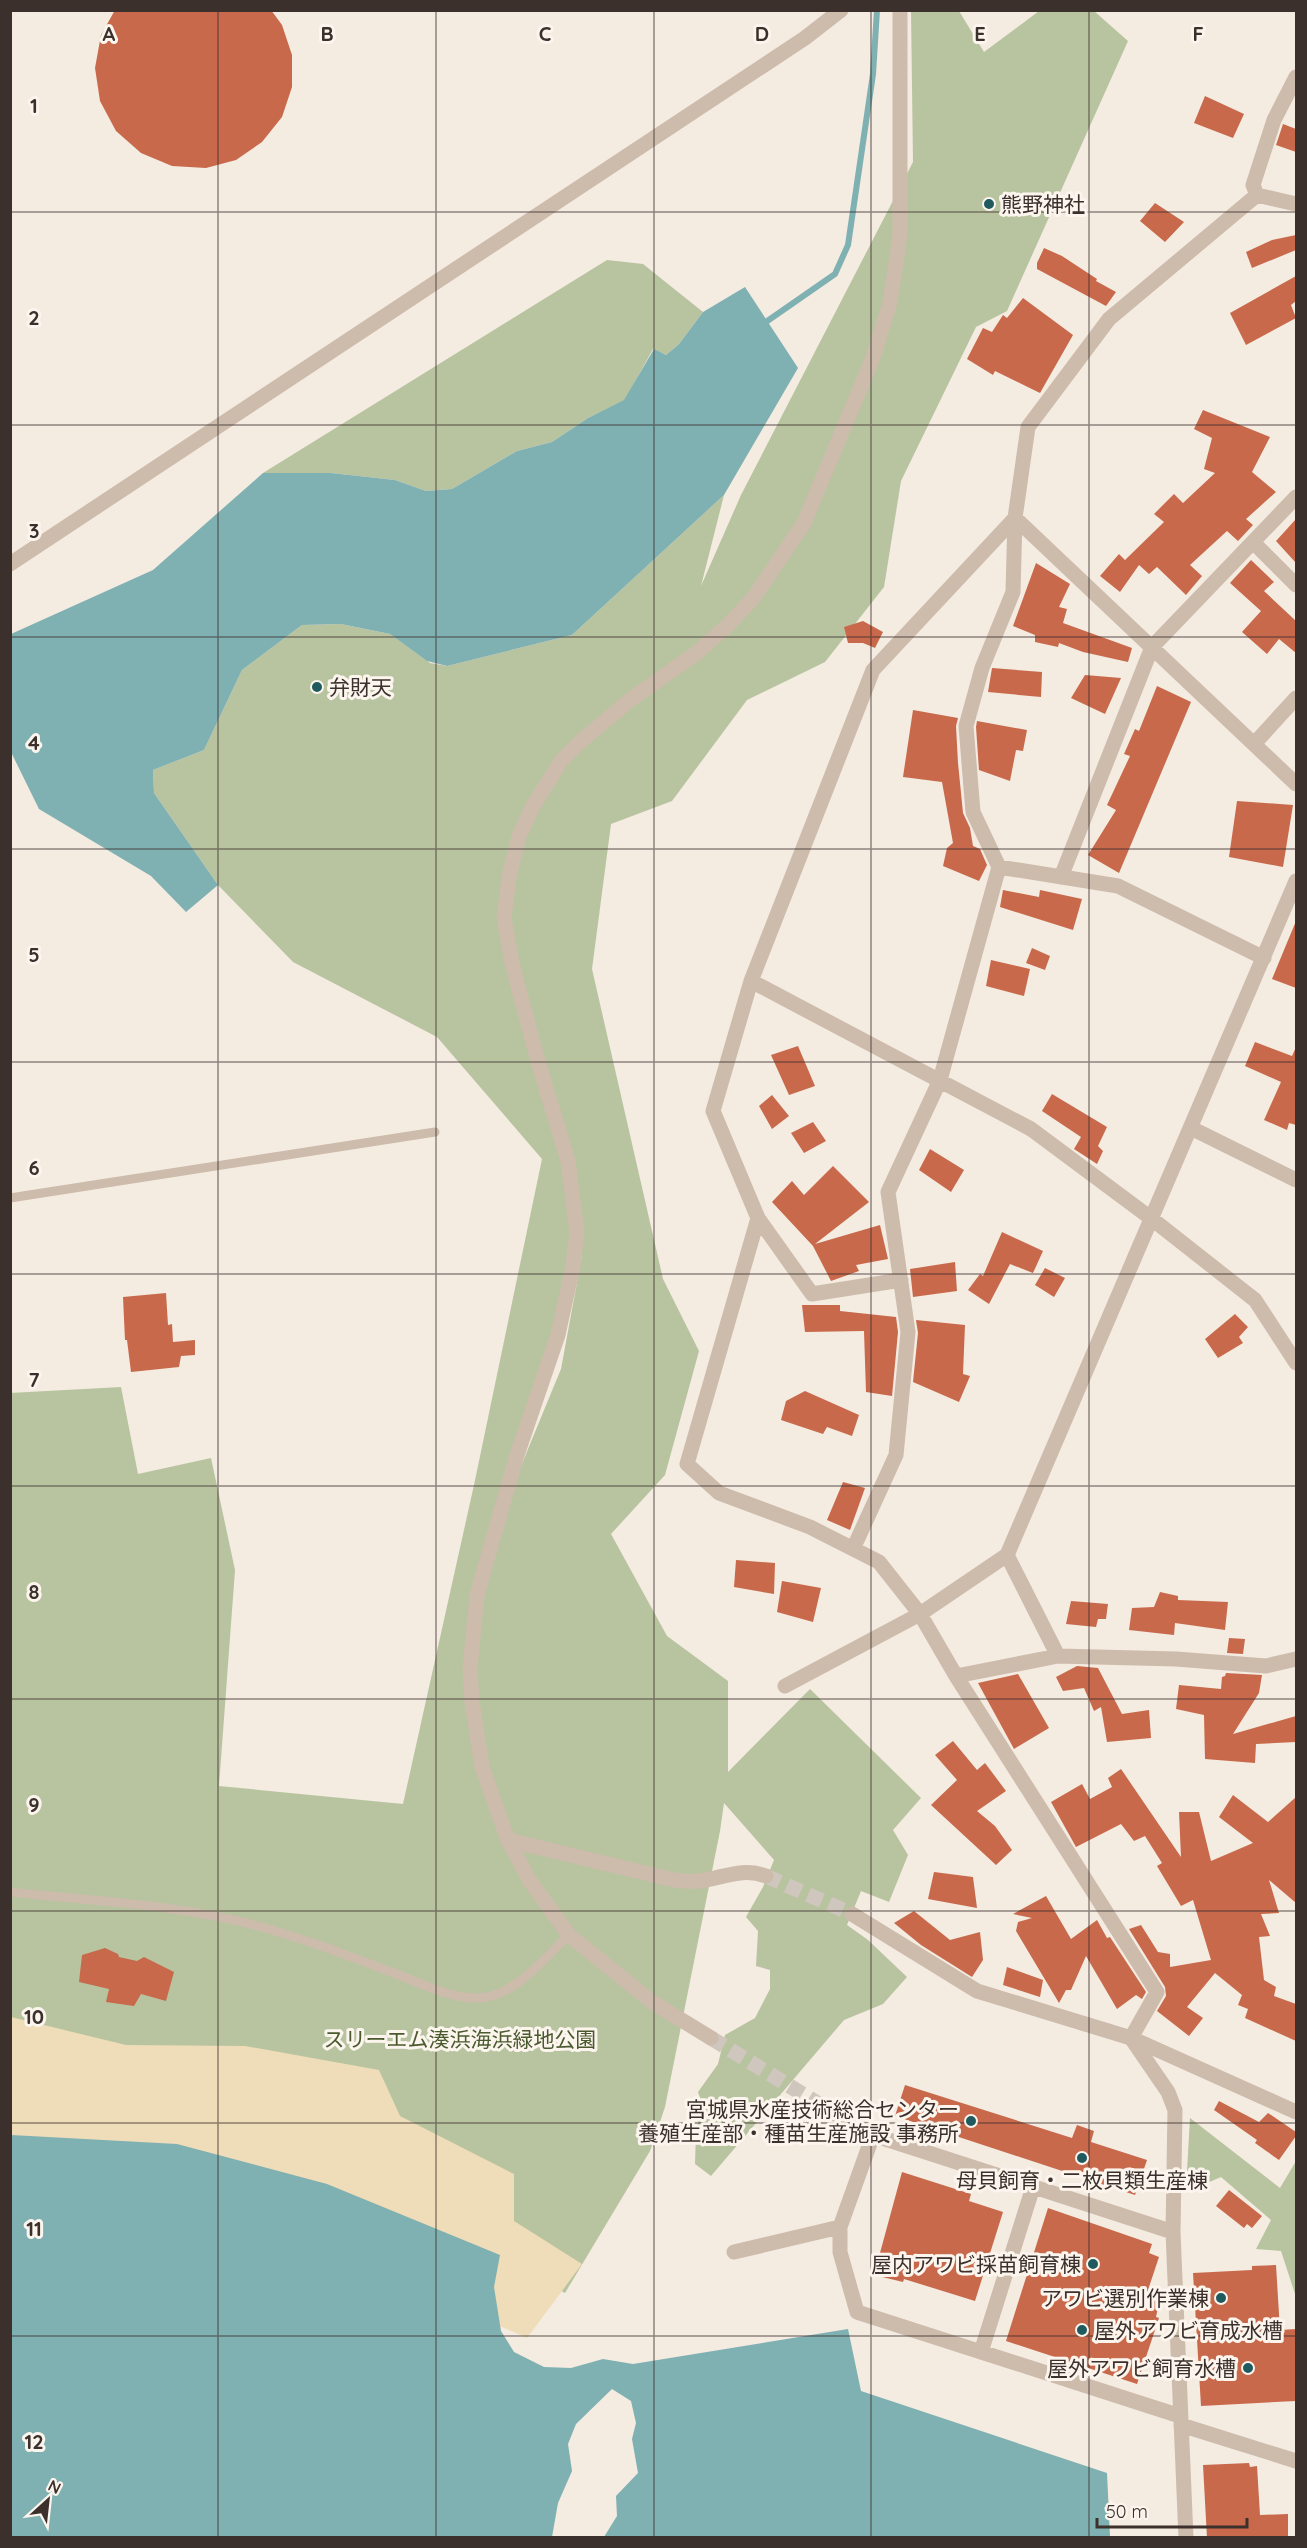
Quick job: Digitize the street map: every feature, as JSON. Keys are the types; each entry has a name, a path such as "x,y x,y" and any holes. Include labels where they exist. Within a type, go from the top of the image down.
{"street":[{"path":"10,564 805,38 841,10"},
{"path":"711,2038 652,2002 569,1935 530,1881 508,1840 482,1767 472,1702 472,1636 477,1595 516,1458 558,1335 573,1266 577,1233 568,1161 537,1058 512,963 504,918 509,877 519,836 528,816 561,761 622,707 698,652 729,624 754,597 804,523 872,360 890,303 900,235 900,10"},
{"path":"1257,195 1253,185 1274,120 1296,77"},
{"path":"1257,195 1296,204"},
{"path":"854,1549 896,1455 909,1332 888,1192 940,1080 999,867 973,812 966,726 982,668 1013,592 1015,518 1028,427 1108,319 1257,195"},
{"path":"1061,877 1152,647 1296,497"},
{"path":"1015,518 1296,784"},
{"path":"901,1280 812,1294 758,1218 713,1111 751,981 873,670 1015,518"},
{"path":"1253,542 1296,585"},
{"path":"1254,744 1296,698"},
{"path":"999,867 1118,886 1264,958"},
{"path":"785,1686 920,1614 1007,1555 1296,881"},
{"path":"751,981 1031,1129 1256,1300 1296,1363"},
{"path":"1191,1128 1296,1180"},
{"path":"758,1218 687,1464 719,1493 810,1527 879,1562 920,1614 956,1676 1157,1992 1131,2038"},
{"path":"1007,1555 1058,1656"},
{"path":"956,1676 1058,1656 1176,1659 1266,1665 1296,1659"},
{"path":"508,1840 674,1880 697,1882 738,1872 757,1872 766,1876"},
{"path":"852,1914 977,1991 1131,2038 1296,2112"},
{"path":"1131,2038 1168,2092 1175,2110 1173,2232 1186,2538"},
{"path":"832,2112 873,2135 1173,2232"},
{"path":"873,2135 840,2227 840,2252 856,2312 981,2352 1296,2462"},
{"path":"981,2352 1033,2187"},
{"path":"734,2252 840,2227"}],"lane":[{"path":"10,1198 435,1132"},
{"path":"10,1892 180,1911 252,1924 333,1950 450,1994 479,1998 500,1993 518,1983 569,1935"}],"green space":[{"name":"スリーエム湊浜海浜緑地公園","path":"911,11 959,11 984,52 1039,11 1094,11 1128,41 1007,311 976,327 901,481 884,587 825,662 747,700 672,801 611,824 592,969 663,1279 699,1351 665,1475 611,1534 667,1636 728,1681 728,1772 810,1689 921,1798 893,1830 908,1855 889,1902 861,1891 847,1925 868,1940 907,1977 883,2004 844,2020 711,2176 695,2164 696,2133 702,2103 698,2092 718,2064 725,2035 755,2018 770,1989 770,1970 756,1966 758,1931 746,1917 763,1887 774,1860 724,1803 665,2107 650,2151 565,2293 500,2255 11,2135 10,1393 121,1387 138,1474 211,1458 235,1570 219,1786 403,1804 474,1485 542,1159 437,1037 293,962 218,885 154,793 153,770 204,750 242,670 302,625 341,624 390,634 430,663 447,666 572,635 724,495 701,586 741,495 913,162","holes":["582,1255 561,1369 516,1478 540,1366"]},
{"path":"607,260 643,264 703,312 679,344 666,355 653,349 625,400 588,418 552,442 517,451 452,489 426,491 395,480 331,473 263,473"},
{"path":"1190,2118 1280,2188 1296,2161 1296,2297 1281,2251 1256,2249 1271,2220 1221,2177 1207,2183 1187,2171"}],"sand":[{"path":"11,2017 126,2045 245,2046 379,2070 400,2116 514,2174 514,2221 582,2264 527,2338 283,2230 11,2215"}],"water":[{"path":"745,287 798,368 724,495 572,635 447,666 427,661 390,634 341,624 302,625 242,670 204,750 153,770 154,793 218,885 186,912 151,876 39,809 11,752 11,634 153,570 263,473 331,473 395,480 426,491 452,489 517,451 552,442 588,418 624,400 654,349 666,355 679,344 703,312"},
{"path":"11,2135 177,2144 327,2184 500,2255 494,2287 501,2331 514,2352 544,2367 571,2368 603,2359 633,2364 848,2329 861,2391 1107,2473 1110,2537 604,2537 617,2516 616,2496 638,2473 632,2439 636,2423 631,2401 612,2389 576,2424 568,2444 572,2471 558,2503 552,2537 11,2537"}],"building":[{"path":"115,10 271,10 282,25 292,55 292,87 282,117 262,142 236,160 206,168 172,166 141,153 116,131 100,101 95,68 101,35"},
{"path":"1205,96 1244,114 1233,138 1194,123"},
{"path":"1283,124 1296,129 1296,152 1276,145"},
{"path":"1155,203 1184,222 1165,242 1140,221"},
{"path":"1296,235 1296,250 1252,268 1246,252 1272,240"},
{"path":"1044,248 1062,256 1097,279 1096,281 1116,292 1106,306 1037,269 1037,263"},
{"path":"1296,276 1296,301 1291,305 1296,318 1246,345 1230,313"},
{"path":"1023,298 1073,335 1040,393 995,371 993,375 967,359 983,328 992,332 1003,315 1007,318"},
{"path":"1203,410 1270,437 1252,472 1276,492 1246,519 1253,525 1238,541 1227,531 1190,565 1202,576 1186,595 1157,567 1149,574 1139,565 1120,592 1100,576 1119,554 1125,560 1164,522 1154,514 1174,494 1183,503 1215,473 1204,469 1212,438 1194,429"},
{"path":"1296,519 1296,563 1276,541"},
{"path":"1251,560 1274,582 1264,591 1296,621 1296,653 1279,639 1267,654 1242,632 1261,611 1230,583"},
{"path":"1036,563 1070,584 1059,607 1067,609 1063,623 1132,648 1128,662 1083,652 1059,643 1058,647 1035,642 1035,635 1013,626"},
{"path":"863,621 883,632 875,648 863,643 848,643 844,627"},
{"path":"992,668 1042,672 1041,697 988,692"},
{"path":"1085,675 1121,678 1105,714 1071,698"},
{"path":"1157,686 1191,702 1119,873 1088,855 1116,810 1107,805 1130,756 1124,754 1135,729 1139,731"},
{"path":"913,710 958,718 956,726 963,813 970,828 973,846 980,849 987,865 979,881 943,866 947,848 953,843 942,782 903,777"},
{"path":"977,721 1027,730 1023,751 1016,750 1010,781 979,770"},
{"path":"1237,801 1293,805 1283,867 1229,857"},
{"path":"1003,890 1039,897 1040,890 1082,899 1073,930 1000,907"},
{"path":"1296,921 1296,988 1272,979"},
{"path":"1032,948 1050,956 1045,970 1026,963"},
{"path":"991,960 1030,969 1024,996 986,986"},
{"path":"1255,1042 1292,1056 1296,1047 1296,1125 1289,1123 1287,1130 1264,1120 1281,1082 1245,1066"},
{"path":"798,1046 815,1086 789,1095 771,1055"},
{"path":"1052,1094 1107,1127 1098,1146 1103,1151 1097,1164 1074,1149 1081,1137 1042,1111"},
{"path":"772,1095 789,1116 772,1129 759,1106"},
{"path":"813,1122 826,1141 804,1153 791,1133"},
{"path":"930,1149 964,1170 951,1192 919,1170"},
{"path":"833,1166 869,1202 815,1244 880,1225 888,1259 856,1265 859,1271 831,1281 813,1246 772,1202 792,1181 804,1195"},
{"path":"1002,1232 1043,1251 1033,1273 1010,1264 989,1304 968,1290 980,1274 983,1276"},
{"path":"955,1262 957,1291 913,1297 910,1269"},
{"path":"1045,1268 1065,1278 1054,1297 1035,1285"},
{"path":"166,1293 168,1325 172,1324 173,1342 195,1340 195,1355 181,1356 179,1367 131,1372 127,1340 125,1340 123,1297"},
{"path":"802,1305 840,1305 840,1311 896,1317 898,1332 892,1396 866,1392 864,1331 805,1332"},
{"path":"1235,1314 1248,1327 1239,1337 1243,1343 1218,1358 1205,1339"},
{"path":"916,1320 965,1325 963,1374 970,1376 959,1402 913,1382 918,1333"},
{"path":"805,1391 859,1415 852,1436 827,1427 823,1434 781,1420 786,1401"},
{"path":"843,1482 865,1488 850,1530 827,1520"},
{"path":"736,1560 775,1563 774,1594 734,1587"},
{"path":"782,1581 821,1588 813,1622 777,1612"},
{"path":"1160,1592 1178,1596 1178,1600 1228,1602 1225,1630 1175,1623 1174,1635 1129,1630 1132,1608 1154,1607"},
{"path":"1071,1601 1108,1604 1106,1619 1098,1619 1096,1627 1066,1624"},
{"path":"1229,1638 1245,1639 1243,1654 1227,1653"},
{"path":"1077,1666 1098,1668 1122,1714 1149,1710 1151,1738 1107,1742 1101,1707 1094,1711 1084,1688 1063,1691 1056,1677"},
{"path":"1226,1673 1262,1675 1259,1693 1233,1734 1296,1716 1296,1742 1256,1744 1255,1763 1205,1759 1204,1715 1176,1709 1179,1685 1221,1689 1222,1677"},
{"path":"1018,1674 1049,1728 1014,1749 978,1683"},
{"path":"953,1741 977,1770 985,1763 1006,1791 977,1811 995,1826 1012,1850 996,1865 931,1805 957,1780 935,1755"},
{"path":"1121,1769 1181,1857 1179,1812 1199,1812 1211,1861 1253,1843 1219,1817 1233,1795 1268,1822 1296,1797 1296,1903 1269,1880 1279,1913 1261,1914 1270,1936 1259,1937 1264,1980 1276,1987 1274,1996 1296,2004 1296,2041 1245,2018 1248,2009 1238,2005 1242,1995 1215,1973 1187,2007 1203,2018 1189,2036 1157,2011 1166,1996 1165,1987 1129,1929 1141,1925 1158,1952 1170,1954 1170,1967 1211,1960 1193,1900 1181,1906 1157,1866 1162,1863 1145,1836 1134,1841 1121,1824 1076,1847 1051,1802 1082,1784 1090,1799 1112,1787 1108,1778"},
{"path":"934,1872 973,1877 977,1908 928,1899"},
{"path":"1046,1896 1071,1939 1097,1920 1107,1938 1110,1937 1146,1992 1142,1999 1136,1995 1117,2009 1086,1956 1071,1990 1066,1990 1059,2003 1016,1931 1018,1922 1032,1918 1013,1914"},
{"path":"914,1911 950,1940 980,1932 983,1960 972,1977 921,1945 894,1923"},
{"path":"105,1948 118,1954 119,1957 137,1961 144,1957 174,1972 166,2001 141,1994 134,2006 106,2002 109,1989 79,1982 82,1955"},
{"path":"1007,1967 1043,1980 1040,1997 1003,1985"},
{"path":"905,2085 1072,2138 1077,2125 1094,2131 1091,2142 1147,2160 1135,2195 895,2116"},
{"path":"1219,2101 1259,2122 1268,2113 1296,2132 1296,2136 1279,2160 1255,2143 1257,2140 1214,2110"},
{"path":"902,2172 971,2194 969,2201 1003,2212 975,2301 904,2279 903,2282 874,2275"},
{"path":"1229,2190 1262,2216 1252,2228 1247,2224 1244,2228 1216,2206"},
{"path":"1048,2208 1152,2244 1149,2253 1159,2257 1148,2290 1157,2293 1155,2297 1160,2298 1156,2317 1159,2318 1137,2384 1006,2341"},
{"name":"屋外アワビ飼育水槽","path":"1276,2265 1280,2330 1296,2329 1296,2401 1201,2406 1193,2273 1252,2270 1252,2266"},
{"path":"1249,2463 1250,2467 1257,2466 1260,2515 1288,2514 1288,2538 1207,2538 1203,2465"}],"waterway":[{"path":"763,324 835,274 848,245 873,74 877,10"}],"tunnel":[{"path":"766,1876 852,1914"},
{"path":"711,2038 832,2112"}],"place":[{"name":"熊野神社","path":"989,204"},
{"name":"弁財天","path":"317,687"},
{"name":"宮城県水産技術総合センター 養殖生産部・種苗生産施設 事務所","path":"971,2121"},
{"name":"母貝飼育・二枚貝類生産棟","path":"1082,2158"},
{"name":"屋内アワビ採苗飼育棟","path":"1093,2264"},
{"name":"アワビ選別作業棟","path":"1221,2298"},
{"name":"屋外アワビ育成水槽","path":"1082,2330"},
{"name":"屋外アワビ飼育水槽","path":"1248,2368"}]}
